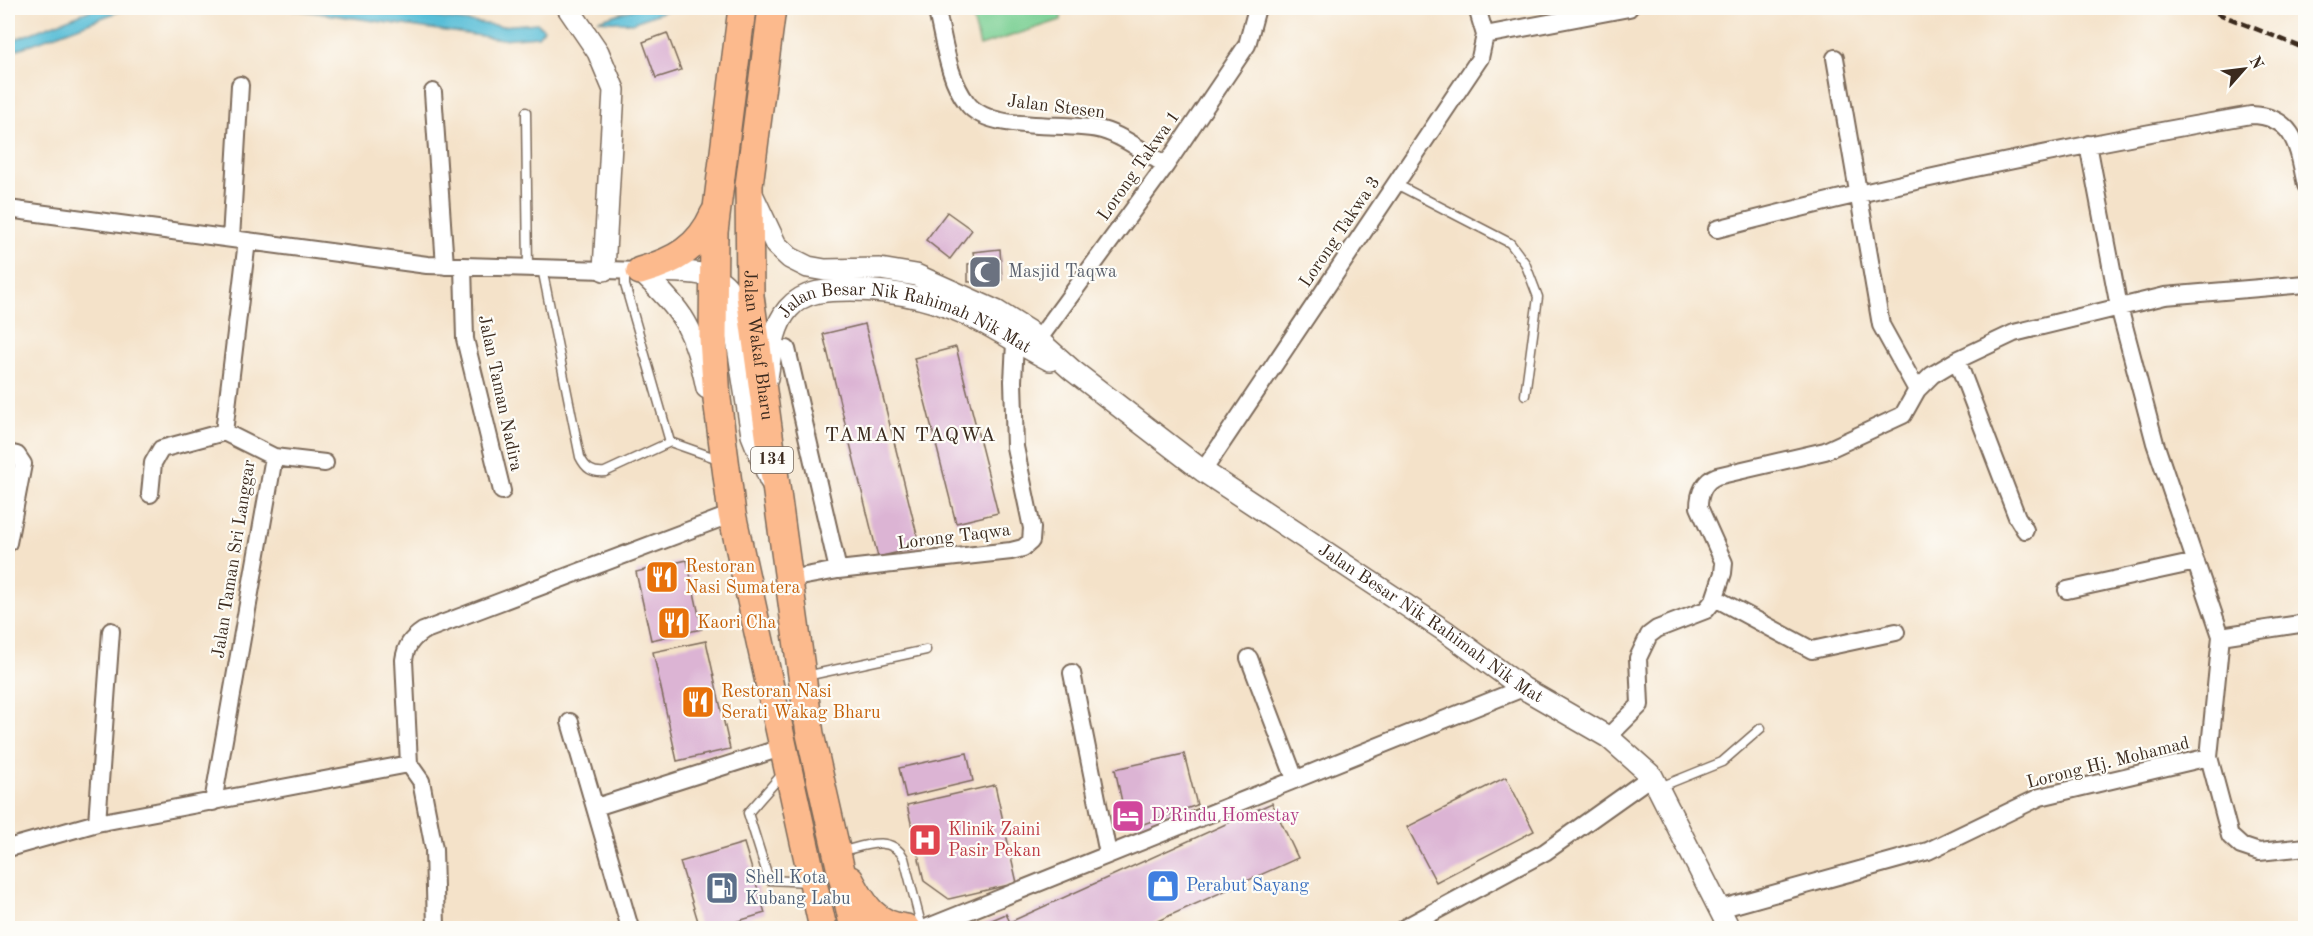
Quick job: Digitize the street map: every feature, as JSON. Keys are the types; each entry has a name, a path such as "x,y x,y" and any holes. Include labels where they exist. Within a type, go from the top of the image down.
{"main road":[{"path":"712,276 716,210 742,8"},
{"name":"Jalan Wakaf Bharu","path":"772,8 749,185 750,296 810,734 854,928"},
{"path":"623,270 665,264 689,249 708,228 716,210"},
{"name":"134","path":"712,276 713,338 724,461 732,514 784,759 823,928"},
{"path":"836,852 862,904 875,918 890,927 906,928"}],"street":[{"path":"568,8 598,52 614,90 623,270"},
{"name":"Jalan Stesen","path":"936,8 956,84 967,103 979,116 1035,126 1100,129 1166,165"},
{"name":"Lorong Takwa 1","path":"1038,340 1166,165 1247,45 1257,8"},
{"path":"1477,8 1485,35 1629,8"},
{"name":"Lorong Takwa 3","path":"1203,471 1480,58 1485,35"},
{"path":"1835,58 1881,325 1917,390"},
{"path":"150,494 153,463 161,449 224,432 239,240 240,85"},
{"path":"433,92 445,266"},
{"path":"1717,229 1858,192 2088,144 2251,115 2263,115 2285,125 2297,146 2306,185"},
{"path":"2088,144 2119,307 2155,443 2221,636 2306,623"},
{"name":"Jalan Besar Nik Rahimah Nik Mat","path":"749,185 776,245 790,258 807,267 825,270 880,269 916,275 996,311 1038,340 1072,370 1203,471 1445,631 1523,688 1608,737 1656,782 1729,928"},
{"path":"8,209 410,264 623,270 712,276 725,283 732,297 752,435 777,495"},
{"name":"Jalan Taman Nadira","path":"463,266 465,339 502,491"},
{"name":"134","path":"623,270 670,299 687,322 699,350 724,461"},
{"path":"1608,737 1640,705 1638,658 1649,635 1658,629 1706,610 1715,598 1724,563 1699,507 1699,498 1706,483 1717,476 1825,451 1903,415 1917,390 1932,375 2008,335 2165,296 2306,284"},
{"name":"Jalan Besar Nik Rahimah Nik Mat","path":"764,398 773,343 779,323 798,299 814,292 828,290 880,290 916,296 955,309 983,322 1015,343 1072,370"},
{"name":"Lorong Taqwa","path":"789,579 838,570 1011,551 1023,548 1031,541 1032,528 1015,447 1013,381 1015,343"},
{"path":"787,349 838,570"},
{"path":"1957,360 2025,530"},
{"name":"Jalan Taman Sri Langgar","path":"213,802 274,457 224,432"},
{"path":"8,453 17,455 23,464 8,543"},
{"path":"274,457 325,463"},
{"path":"436,928 433,837 421,781 409,764 404,660 406,648 412,638 732,514"},
{"path":"2067,590 2196,562"},
{"path":"1715,598 1812,650 1896,632"},
{"path":"97,823 111,631"},
{"name":"Lorong Hj. Mohamad","path":"1719,909 1928,851 2040,797 2209,757 2221,636"},
{"path":"1249,658 1295,779"},
{"path":"1072,673 1108,854"},
{"path":"924,928 1523,688"},
{"path":"570,722 630,928"},
{"path":"2209,757 2230,836 2241,846 2259,852 2306,847"},
{"path":"596,807 784,759"},
{"path":"8,848 97,823 409,764"},
{"path":"1404,928 1545,852 1656,782"}],"lane":[{"path":"526,112 535,268 580,458 585,467 594,473 605,472 670,442 724,461"},
{"path":"1396,184 1510,243 1526,263 1538,297 1525,395"},
{"path":"623,270 625,285 670,442"},
{"path":"802,677 926,650"},
{"path":"1656,782 1722,762 1761,728"},
{"path":"784,759 748,813 769,880 812,882"},
{"path":"836,852 880,843 890,844 899,849 904,858 924,928"}],"green space":[{"path":"970,8 1062,8 1061,20 980,46"}],"water":[{"path":"96,8 128,8 8,53 8,42"},
{"path":"283,8 365,8 501,26 537,23 544,29 538,36 502,39"},
{"path":"637,8 673,8 632,23 598,20"}],"building":[{"path":"667,33 681,70 656,78 643,42"},
{"path":"947,212 972,230 950,259 926,240"},
{"name":"Masjid Taqwa","path":"1000,249 1002,280 968,282 968,264 975,263 973,252"},
{"path":"865,324 920,547 878,557 823,334"},
{"path":"956,347 998,513 956,523 914,358"},
{"path":"687,560 702,629 651,640 636,572"},
{"path":"706,641 730,749 677,761 653,652"},
{"path":"967,753 973,781 906,797 899,768"},
{"path":"1184,754 1197,805 1138,826 1126,821 1115,769"},
{"path":"1506,777 1534,831 1436,882 1407,827"},
{"path":"995,785 1017,883 949,899 924,881 907,805"},
{"name":"Perabut Sayang","path":"1272,803 1298,858 1142,928 973,928 1006,914 1010,922"},
{"name":"Shell Kota Kubang Labu","path":"744,843 765,913 715,928 700,928 680,862"}],"railway":[{"path":"2204,8 2306,49"}],"place":[{"name":"Masjid Taqwa","path":"985,272"},
{"name":"Restoran Nasi Sumatera","path":"662,577"},
{"name":"Kaori Cha","path":"674,623"},
{"name":"Restoran Nasi Serati Wakag Bharu","path":"698,702"},
{"name":"D’Rindu Homestay","path":"1128,816"},
{"name":"Klinik Zaini Pasir Pekan","path":"925,840"},
{"name":"Perabut Sayang","path":"1163,886"},
{"name":"Shell Kota Kubang Labu","path":"722,888"}],"district":[{"name":"TAMAN TAQWA","path":"911,436"}]}
